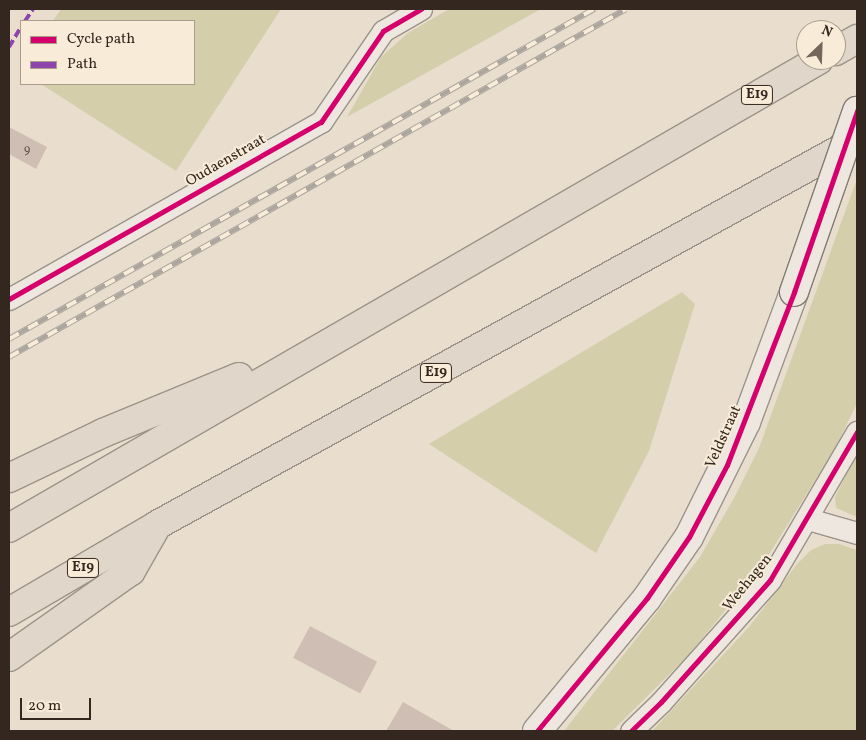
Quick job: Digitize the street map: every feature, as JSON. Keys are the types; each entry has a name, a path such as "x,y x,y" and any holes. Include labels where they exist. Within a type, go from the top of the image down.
{"highway":[{"path":"846,44 857,38"},
{"name":"E19","path":"9,528 333,339 802,70"},
{"name":"E19","path":"9,612 157,525 857,140"},
{"path":"9,478 103,433 333,339"},
{"path":"9,657 131,571 157,525"}],"street":[{"name":"Oudaenstraat","path":"9,299 321,122 384,31 421,9"},
{"name":"Veldstraat","path":"537,731 647,598 689,537 746,422 794,292 857,111"},
{"name":"Weehagen","path":"631,731 662,702 770,580 808,519 857,432"},
{"path":"808,519 857,533"}],"shaded area":[{"path":"61,9 281,9 176,171 43,85 195,85 195,20 54,20"},
{"path":"449,9 541,9 347,117 381,57 408,33"},
{"path":"857,179 857,403 836,447 763,564 688,656 612,731 564,731 700,557 734,498 759,448"},
{"path":"682,292 695,304 649,451 596,553 429,444"},
{"path":"857,454 857,517 836,508 835,497"},
{"path":"825,544 839,544 857,550 857,731 652,731 749,627 797,564 811,550"}],"building":[{"path":"9,127 47,147 36,169 9,154"},
{"path":"310,626 377,662 360,693 293,658"},
{"path":"403,702 454,731 386,731"}],"railway":[{"path":"9,339 594,9"},
{"path":"9,357 626,9"}],"marked path":[{"path":"26,20 33,9"},
{"path":"9,47 20,29"}],"cycle path":[{"path":"9,299 321,122 383,31 421,9"},
{"path":"537,731 647,598 689,537 727,465 794,292 857,111"},
{"path":"631,731 661,702 770,580 857,432"}]}
